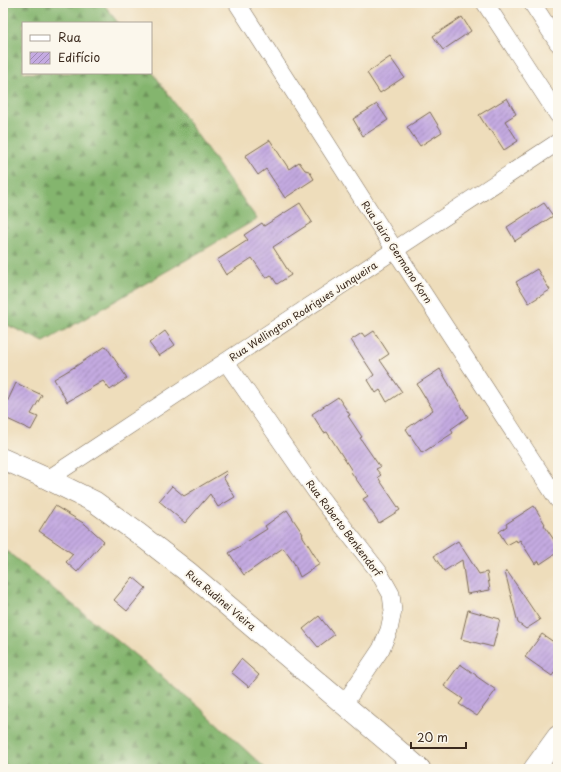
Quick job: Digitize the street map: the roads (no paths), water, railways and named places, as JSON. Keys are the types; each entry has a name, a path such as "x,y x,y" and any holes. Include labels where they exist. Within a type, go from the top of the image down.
{"street":[{"name":"Rua Jairo Germano Korn","path":"237,3 395,250 558,500"},
{"path":"484,3 558,115"},
{"path":"532,3 558,42"},
{"name":"Rua Wellington Rodrigues Junqueira","path":"48,479 558,142"},
{"name":"Rua Roberto Benkendorf","path":"226,362 316,492 378,571 391,594 393,610 390,630 381,649 344,704"},
{"name":"Rua Rudinei Vieira","path":"3,459 95,502 139,534 188,572 420,769"},
{"path":"534,769 558,736"}]}
